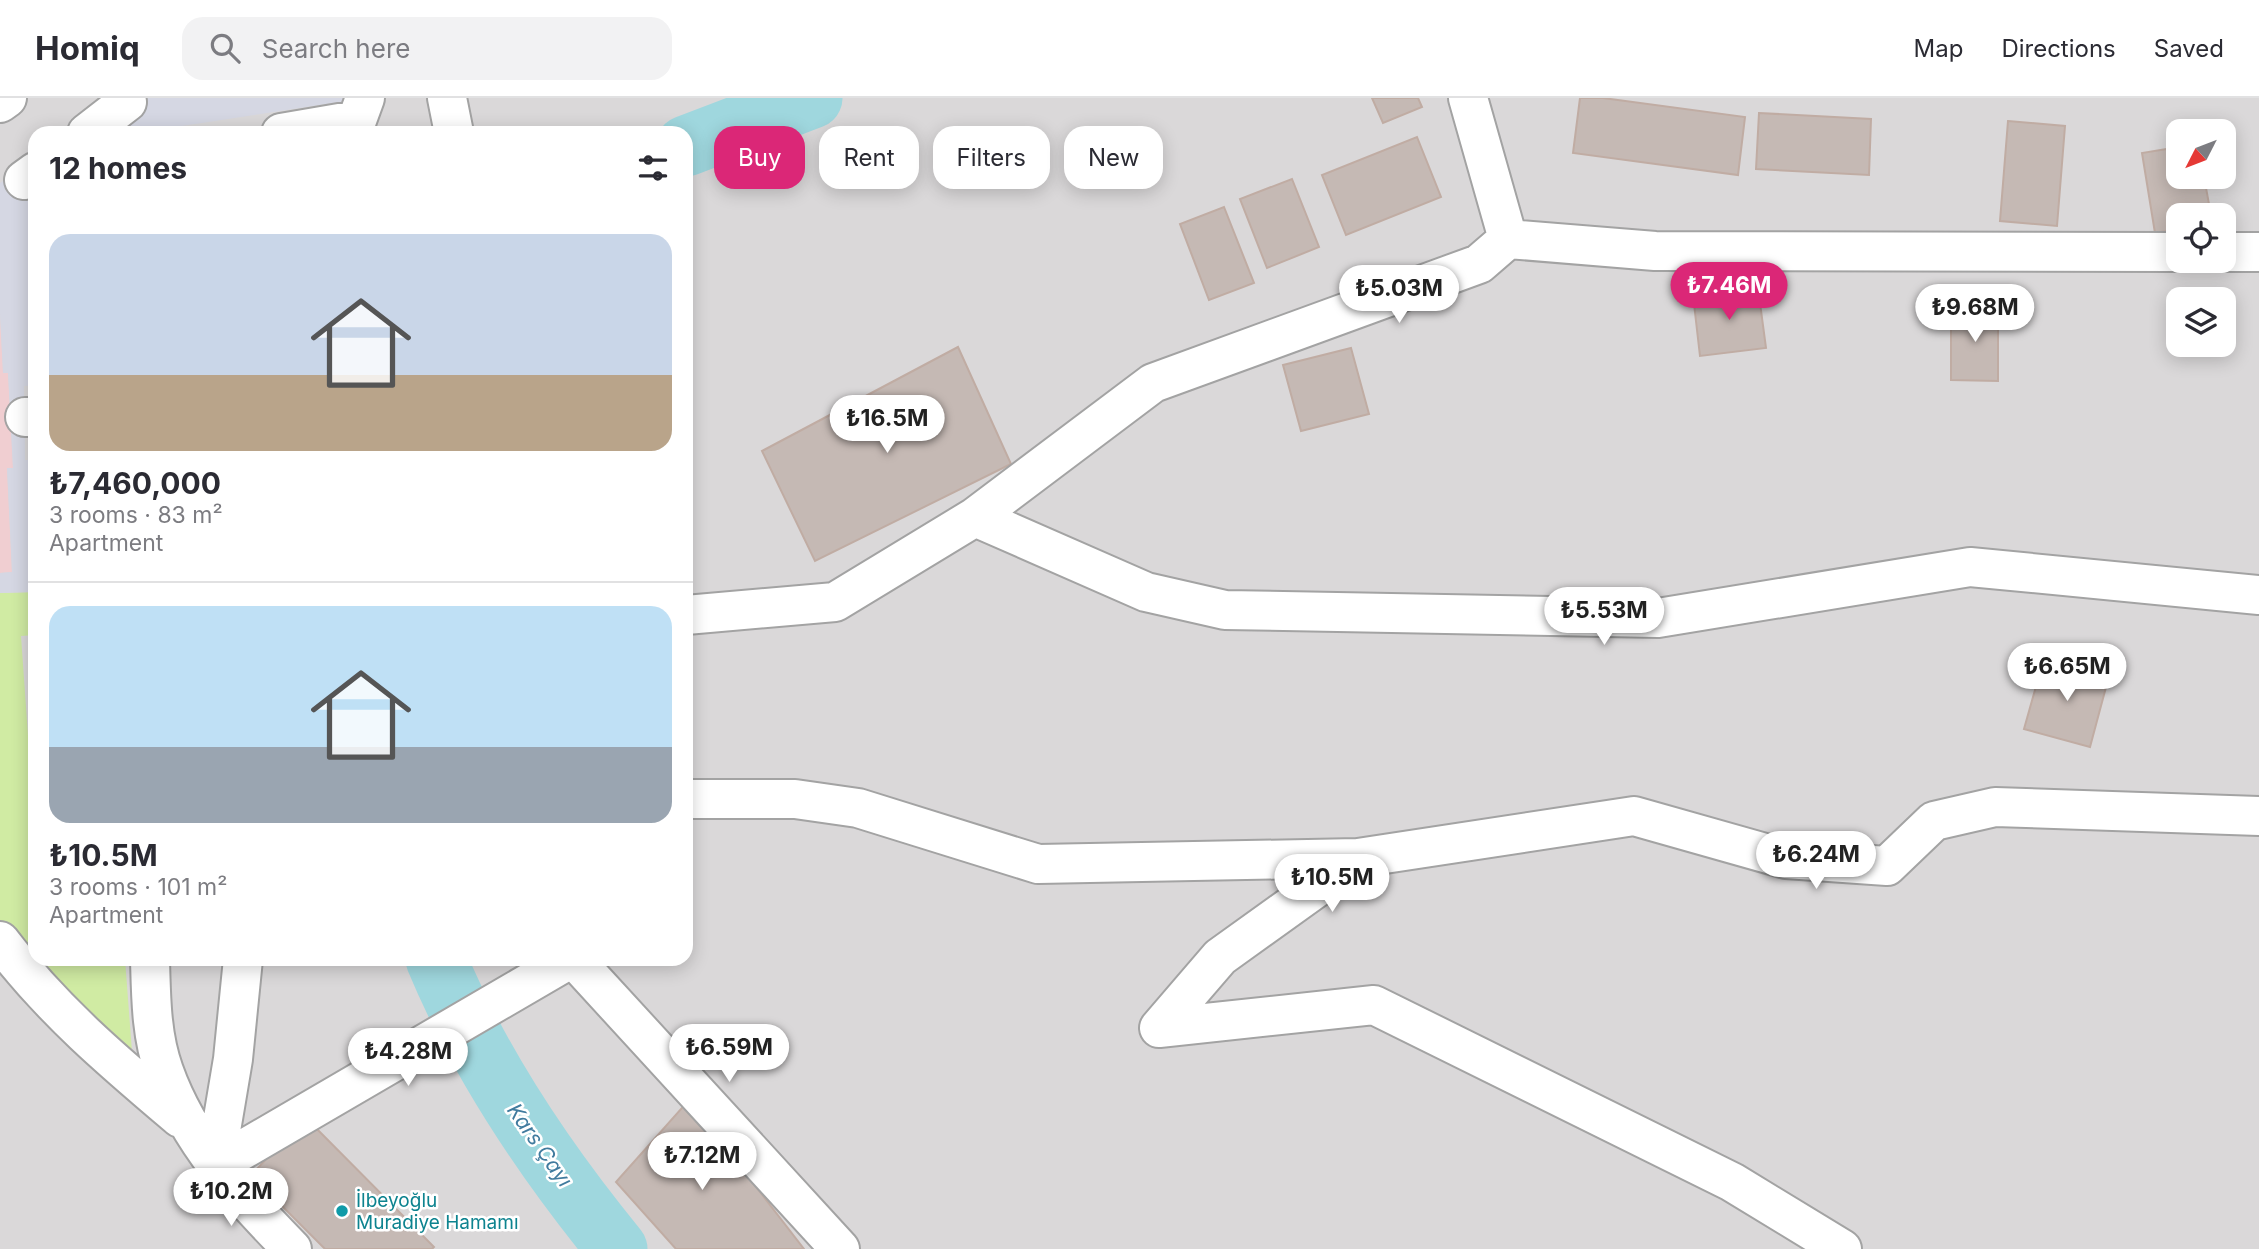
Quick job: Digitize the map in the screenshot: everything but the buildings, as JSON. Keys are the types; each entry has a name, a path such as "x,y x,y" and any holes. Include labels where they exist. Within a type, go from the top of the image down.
{"street":[{"path":"0,103 7,98"},
{"path":"322,126 357,120 365,98"},
{"path":"447,98 453,126"},
{"path":"1468,98 1508,239"},
{"path":"99,126 128,111"},
{"path":"693,614 835,602 975,517 1153,383 1479,264 1508,239 1655,251 2166,252"},
{"path":"2236,252 2259,253"},
{"path":"975,517 1146,592 1225,610 1658,618 1970,567 2259,595"},
{"path":"693,799 769,797 858,808 1038,863 1358,858 1634,816 1786,859 1887,866 1934,821 1995,807 2259,816"},
{"path":"1358,858 1220,957 1159,1028 1374,1006 1732,1182 1842,1249"},
{"path":"0,941 31,983 80,1031 187,1123"},
{"path":"151,966 157,1046 163,1070 187,1123 215,1166 292,1249"},
{"path":"215,1166 233,1059 242,966"},
{"path":"215,1166 560,966"},
{"path":"578,966 840,1249"}],"shaded area":[{"path":"0,98 2259,98 2259,1249 0,1249"},
{"path":"127,98 365,98 182,126 128,126"},
{"path":"17,172 28,187 28,386 24,386 25,460 28,460 28,592 0,593 0,573 12,572 7,468 13,468 8,373 3,373 0,314 0,183"},
{"path":"0,314 3,372 8,372 13,468 7,469 12,572 0,573"}],"green space":[{"path":"28,592 28,636 21,636 28,736 28,958 0,920 0,593"},
{"path":"36,966 126,966 133,1065"}],"waterway":[{"name":"Kars Çayı","path":"693,143 812,98"},
{"name":"Kars Çayı","path":"439,966 493,1074 539,1146 617,1249"}],"place":[{"name":"İlbeyoğlu Muradiye Hamamı","path":"342,1211"}]}
